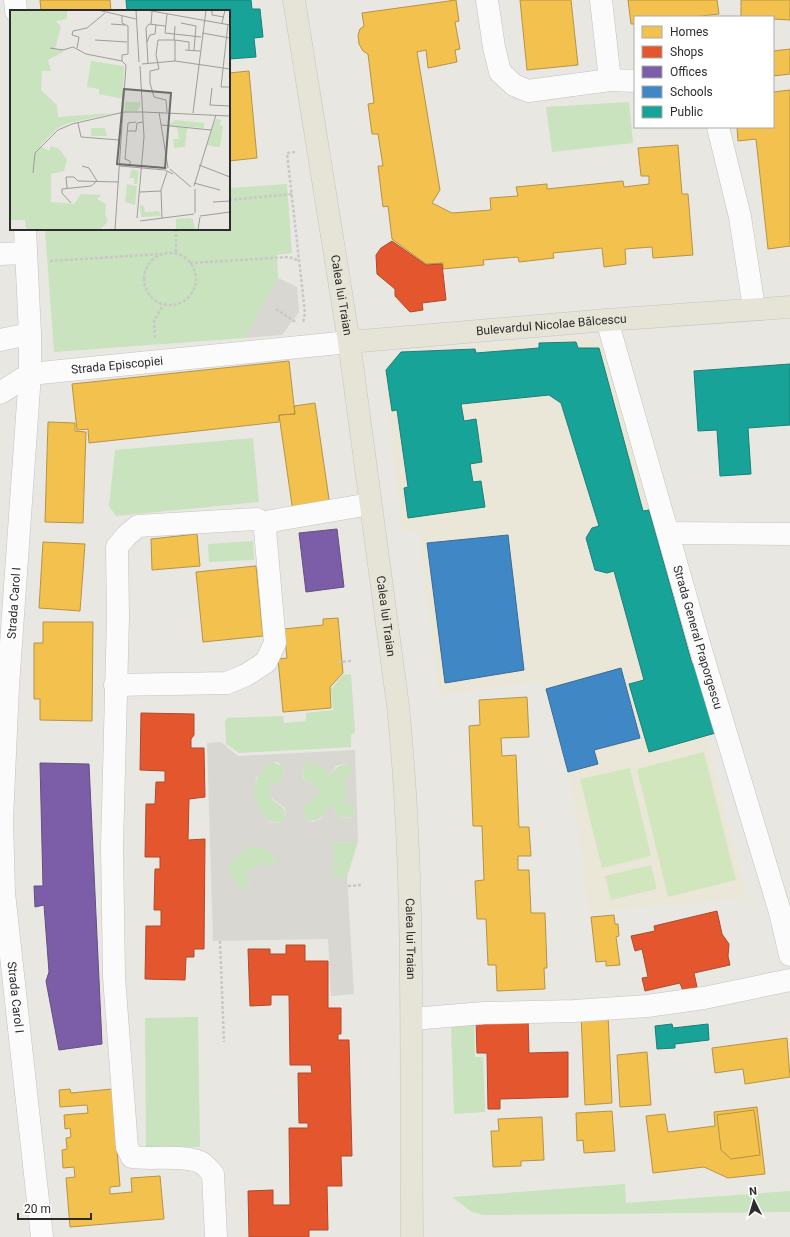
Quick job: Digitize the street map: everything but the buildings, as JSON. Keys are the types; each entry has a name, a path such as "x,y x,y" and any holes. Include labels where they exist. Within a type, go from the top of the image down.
{"main road":[{"name":"Calea lui Traian","path":"294,0 349,342 398,706 403,758 410,876 412,1019 412,1237"},
{"name":"Bulevardul Nicolae Bălcescu","path":"349,342 754,308 790,307"}],"street":[{"path":"487,0 500,72 514,85 528,91 610,80 634,81"},
{"path":"601,0 610,80"},
{"path":"718,128 740,217 754,308"},
{"path":"0,393 30,374 30,334 25,230"},
{"path":"0,254 26,253"},
{"name":"Strada General Praporgescu","path":"607,320 668,533 785,912 790,955"},
{"path":"0,340 30,334"},
{"name":"Strada Episcopiei","path":"30,374 349,342"},
{"name":"Strada Carol I","path":"30,374 8,686 1,847 4,893 42,1237"},
{"path":"115,685 226,683 246,674 266,662 275,643 265,530 271,521 370,504"},
{"path":"216,1237 213,1174 202,1163 187,1159 146,1159 132,1157 127,1147 114,977 112,847 115,685 118,617 118,547 127,535 138,526 257,519"},
{"path":"668,533 790,534"},
{"path":"412,1019 647,1006 704,998 790,980"}],"path":[{"path":"230,200 293,194 305,313 302,325 276,309"},
{"path":"176,230 176,254"},
{"path":"26,253 41,262 168,253 176,254 190,263 196,278 192,293 180,304 163,304 154,300 148,294 145,285 144,276 146,268 152,260 160,255 168,253"},
{"path":"190,263 289,257 300,261"},
{"path":"156,344 154,321 163,304"},
{"path":"338,662 352,661"},
{"path":"348,886 362,885"},
{"path":"220,941 224,1042"}],"shaded area":[{"path":"278,278 297,287 299,312 282,335 245,338"},
{"path":"590,337 604,345 634,442 747,898 589,912 570,779 543,681 438,695 419,531 402,533 384,369 400,351"},
{"path":"221,742 238,756 355,750 358,842 333,843 333,877 347,877 354,994 331,996 328,939 213,941 207,743","holes":["307,761 316,763 330,775 336,766 344,764 353,766 353,774 345,777 346,802 355,806 354,817 343,818 335,813 331,804 321,819 313,822 307,820 304,813 304,807 318,794 317,788 314,784 303,778 302,771","274,762 278,762 284,772 281,782 273,786 270,790 270,797 285,808 286,814 283,821 277,823 270,822 258,808 254,793 256,778","247,847 264,847 276,860 268,868 261,862 245,875 250,884 242,891 232,878 228,868 233,860"]}],"green space":[{"path":"629,102 633,143 552,152 546,107"},
{"path":"287,184 292,253 277,255 278,278 245,338 54,352 45,230 230,230 230,188"},
{"path":"253,438 259,502 116,516 109,506 115,450"},
{"path":"253,541 254,560 209,562 208,544"},
{"path":"351,674 355,732 351,735 351,747 239,753 226,744 225,722 227,718 283,716 284,723 306,721 306,713 333,710 331,689 343,675"},
{"path":"704,752 736,880 668,897 637,769"},
{"path":"307,761 316,763 330,775 340,766 345,764 353,765 353,774 345,777 355,806 354,817 342,817 337,815 331,805 319,819 312,821 307,820 304,813 304,807 315,798 314,784 304,779 303,768"},
{"path":"274,762 281,766 284,772 281,782 271,789 270,797 284,810 285,817 283,822 273,822 265,818 255,801 254,790 257,779 263,769"},
{"path":"630,768 651,856 602,868 580,779"},
{"path":"358,842 347,877 333,877 333,843"},
{"path":"247,847 264,847 276,860 268,868 245,875 250,884 242,891 232,878 228,868 232,860"},
{"path":"651,865 657,889 611,900 605,876"},
{"path":"198,1017 200,1147 146,1148 145,1018"},
{"path":"451,1025 474,1025 475,1057 483,1057 485,1112 454,1114"},
{"path":"625,1184 626,1203 790,1191 790,1212 484,1215 472,1212 452,1197"}]}
